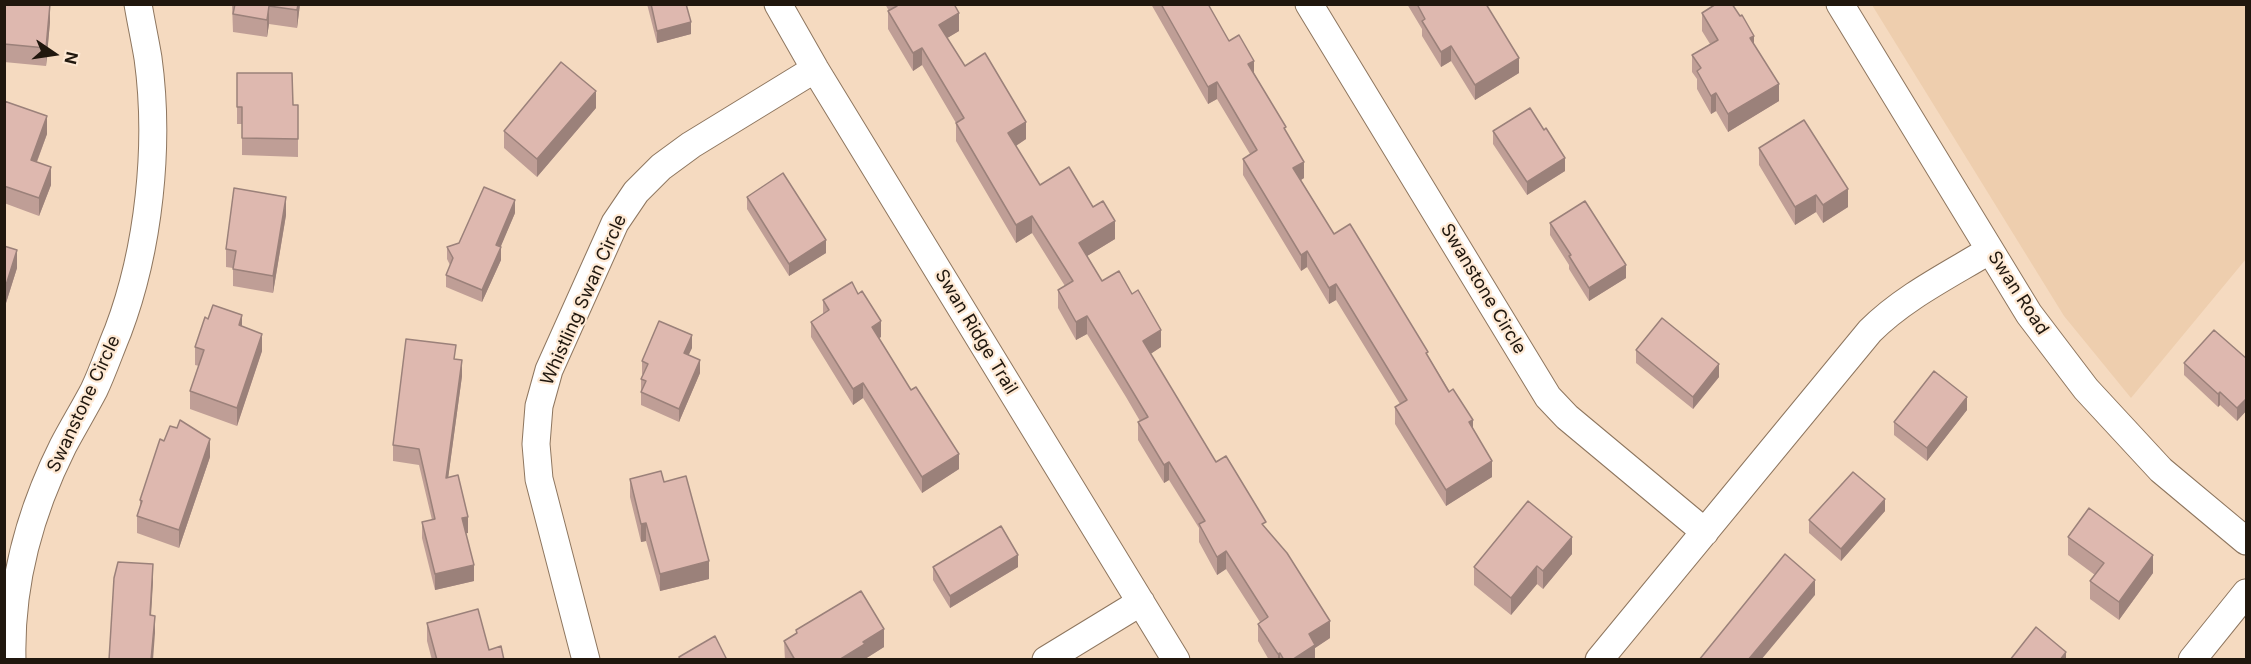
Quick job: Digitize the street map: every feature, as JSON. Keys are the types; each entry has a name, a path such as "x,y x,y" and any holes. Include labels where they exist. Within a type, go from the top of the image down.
{"street":[{"name":"Swanstone Circle","path":"12,660 11,636 18,575 34,514 63,447 95,387 118,329 136,268 149,195 152,122 148,59 138,4"},
{"name":"Swan Ridge Trail","path":"778,4 815,69 1176,660"},
{"name":"Swanstone Circle","path":"1309,4 1548,397 1567,417 1705,532"},
{"name":"Swan Road","path":"1840,4 2029,314 2086,389 2161,470 2247,541"},
{"name":"Whistling Swan Circle","path":"586,660 539,479 536,444 539,406 549,370 615,223 636,192 661,167 691,145 815,69"},
{"path":"1599,660 1870,331 1886,315 1990,250"},
{"path":"2192,660 2247,593"},
{"path":"1046,660 1141,602"}],"shaded area":[{"path":"1872,5 2246,5 2246,259 2131,398 2064,316"}],"building":[{"path":"4,4 50,4 46,48 4,44"},
{"path":"235,4 298,4 297,10 269,6 267,20 233,14"},
{"path":"651,4 686,4 691,22 657,31"},
{"path":"896,4 954,4 959,13 939,25 965,66 985,53 1026,122 1008,133 1040,185 1069,167 1093,207 1103,201 1115,221 1079,243 1102,281 1119,271 1132,294 1138,290 1161,330 1143,341 1216,462 1226,456 1266,522 1262,524 1287,553 1330,621 1309,634 1315,645 1292,660 1284,660 1280,653 1278,654 1258,624 1268,617 1226,551 1217,557 1199,524 1205,521 1169,462 1164,465 1138,422 1148,417 1087,316 1076,322 1058,290 1073,281 1032,216 1016,225 956,123 964,118 922,48 913,53 888,11 897,6"},
{"path":"1161,4 1208,4 1229,41 1239,35 1254,61 1248,64 1304,162 1293,168 1334,234 1350,224 1428,352 1426,353 1449,392 1453,389 1473,420 1469,422 1492,461 1446,490 1395,407 1407,400 1336,284 1329,288 1307,251 1301,255 1243,159 1257,150 1217,82 1208,87"},
{"path":"1417,4 1486,4 1519,58 1475,85 1451,46 1441,52 1422,21 1425,19"},
{"path":"1716,4 1732,4 1740,16 1742,15 1754,36 1750,38 1779,84 1728,114 1716,93 1711,96 1697,71 1701,68 1692,55 1718,40 1702,13"},
{"path":"561,62 596,91 537,159 504,131"},
{"path":"237,73 292,73 293,105 298,105 298,139 242,138 242,107 237,107"},
{"path":"4,101 47,116 31,160 51,167 39,198 4,186"},
{"path":"1530,108 1565,158 1527,182 1493,131"},
{"path":"1804,120 1848,189 1823,205 1816,195 1795,207 1759,148"},
{"path":"783,173 826,240 789,264 747,197"},
{"path":"484,187 515,200 496,245 501,247 482,290 446,275 453,258 447,247 459,243"},
{"path":"234,188 286,197 273,276 233,269 236,251 226,249"},
{"path":"1585,201 1626,265 1589,288 1550,223"},
{"path":"4,246 17,250 6,285 4,285"},
{"path":"852,282 858,294 862,291 881,321 872,327 911,390 916,387 959,454 922,477 863,383 853,389 811,322 829,310 823,300"},
{"path":"213,305 242,315 239,325 262,334 237,408 190,391 204,350 195,347 205,317 208,319"},
{"path":"1662,318 1719,364 1693,397 1636,350"},
{"path":"659,321 692,335 684,353 700,360 679,409 641,392 646,381 641,379 648,364 642,361"},
{"path":"2214,330 2247,359 2247,398 2237,408 2184,363"},
{"path":"406,339 456,345 454,359 462,360 446,478 458,475 468,517 462,518 474,565 435,574 422,522 435,519 419,449 393,445"},
{"path":"1934,371 1967,397 1927,448 1894,422"},
{"path":"180,420 210,439 179,530 137,516 160,439 164,441 170,426 177,428"},
{"path":"661,471 664,482 686,476 709,561 660,574 646,523 641,524 630,479"},
{"path":"1853,472 1885,499 1841,549 1809,520"},
{"path":"1528,501 1572,537 1543,571 1537,566 1511,598 1474,567"},
{"path":"2089,508 2153,555 2119,602 2090,581 2104,563 2068,537"},
{"path":"1001,526 1018,555 950,596 933,567"},
{"path":"1785,554 1815,580 1748,660 1699,660"},
{"path":"118,562 153,564 150,615 155,616 151,660 109,660 114,578"},
{"path":"861,591 884,629 839,660 795,660 784,641 797,633 796,630"},
{"path":"478,609 489,650 501,646 504,660 437,660 427,623"},
{"path":"2036,627 2066,652 2060,660 2010,660"},
{"path":"715,636 727,660 680,660 679,657"}]}
